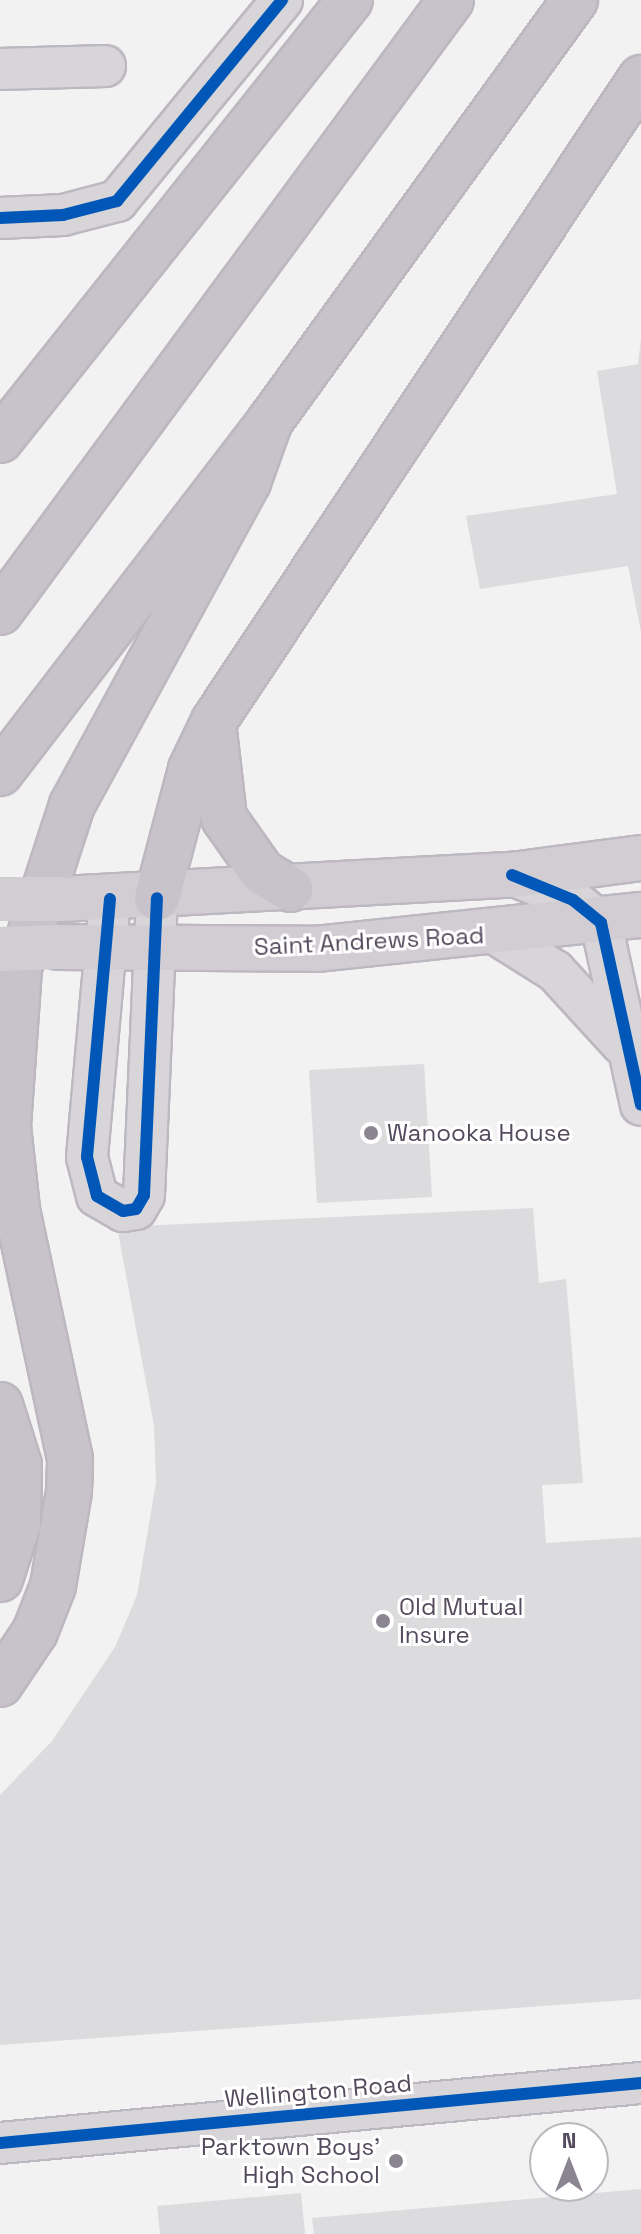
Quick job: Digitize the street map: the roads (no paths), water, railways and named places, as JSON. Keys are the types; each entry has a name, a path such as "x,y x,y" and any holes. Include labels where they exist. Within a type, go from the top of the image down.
{"highway":[{"path":"0,440 350,0"},
{"path":"0,612 451,0"},
{"path":"0,773 270,421 575,0"},
{"path":"157,898 191,769 214,721 641,78"},
{"path":"0,1684 35,1632 53,1586 69,1491 70,1459 17,1209 8,1126 19,968 72,805 248,482 270,421"},
{"path":"214,721 224,818 246,854 290,889"},
{"path":"0,1405 19,1465 18,1524 0,1579"}],"main road":[{"path":"0,899 157,898 512,875 641,858"},
{"name":"Saint Andrews Road","path":"0,949 316,949 496,934 621,919"}],"street":[{"path":"0,218 63,215 99,208 133,188 282,0"},
{"path":"0,69 105,66"},
{"path":"512,875 621,919 625,1047 641,1105"},
{"path":"110,899 87,1157 97,1196 123,1211 136,1209 144,1195 157,898"},
{"path":"496,934 555,971 625,1047"},
{"name":"Wellington Road","path":"0,2143 641,2083"}],"place":[{"name":"Wanooka House","path":"371,1133"},
{"name":"Old Mutual Insure","path":"383,1621"},
{"name":"Parktown Boys' High School","path":"396,2161"}]}
